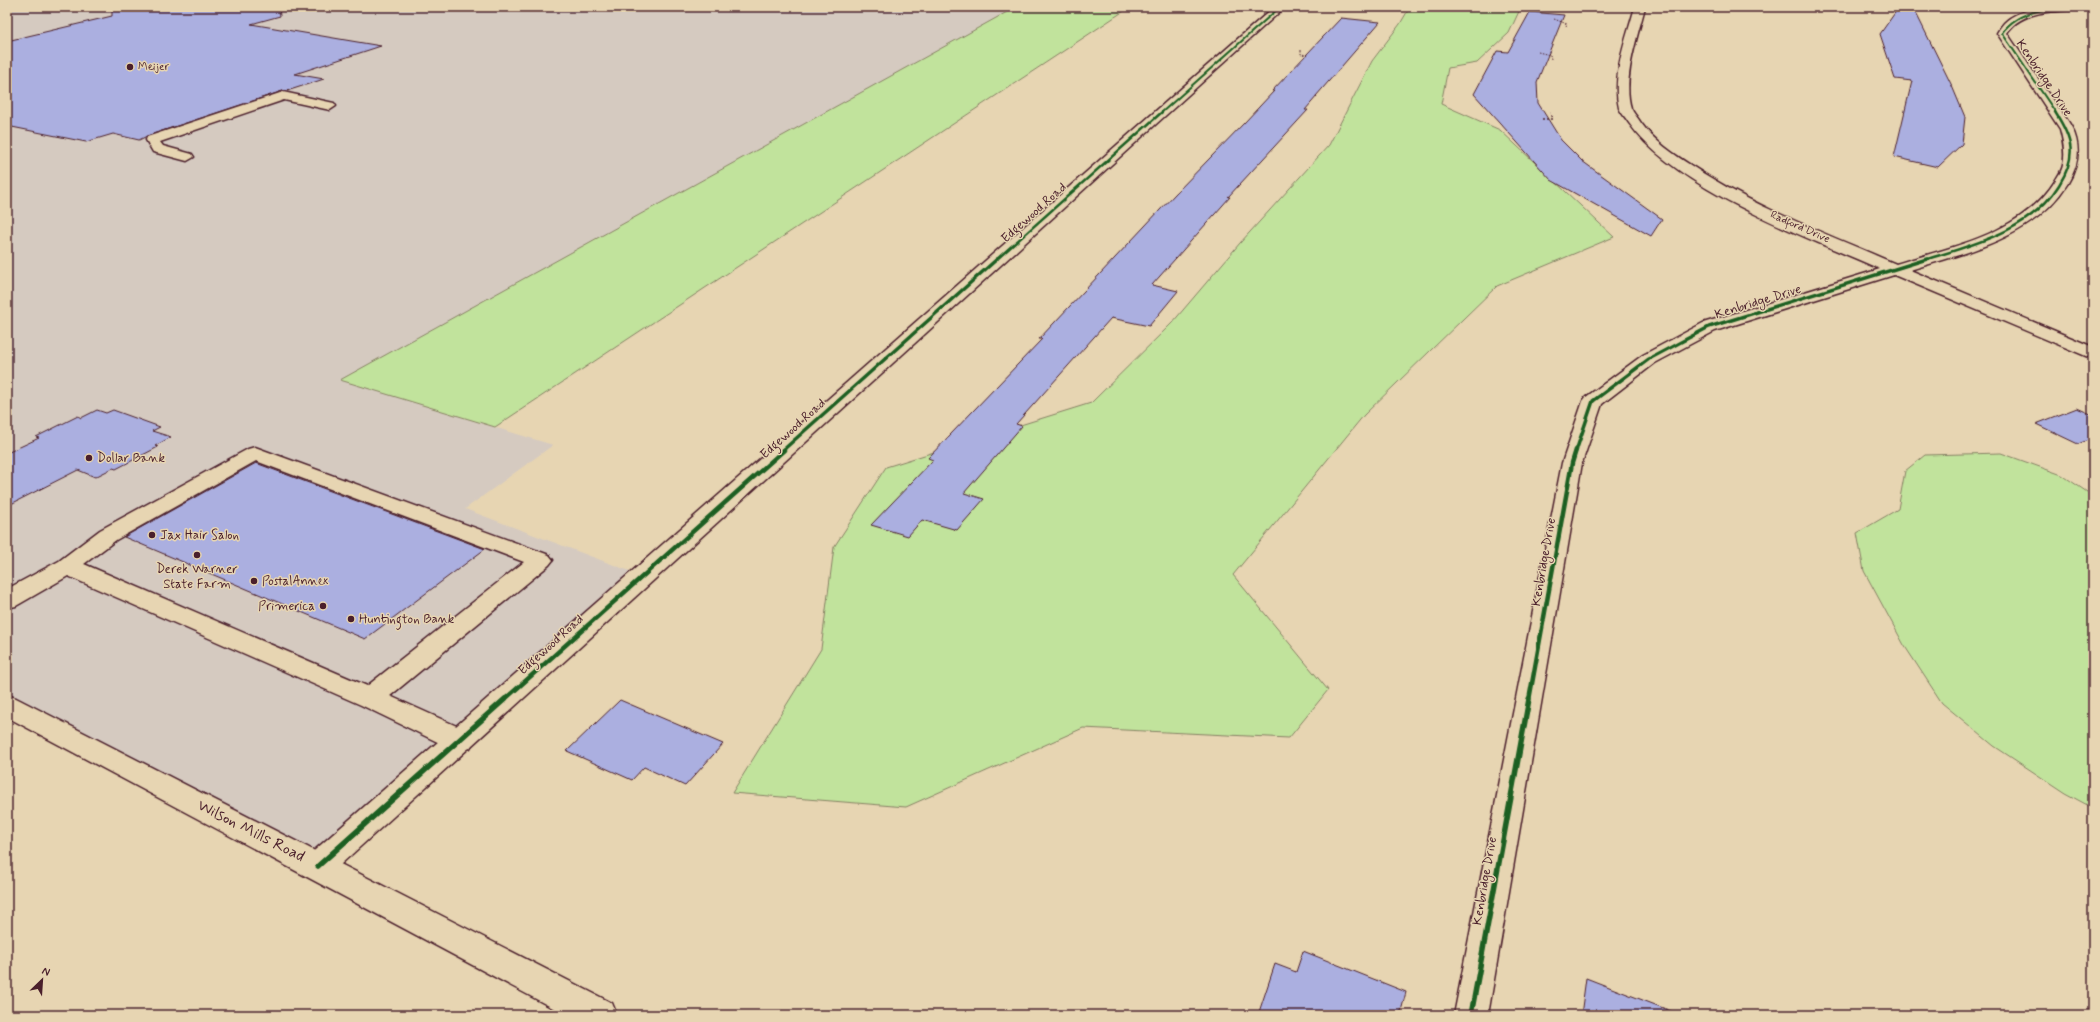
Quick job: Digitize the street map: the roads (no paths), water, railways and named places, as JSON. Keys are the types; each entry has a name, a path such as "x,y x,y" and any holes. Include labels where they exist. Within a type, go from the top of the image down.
{"street":[{"name":"Edgewood Road","path":"318,866 1280,7"},
{"name":"Radford Drive","path":"1640,7 1624,79 1622,97 1630,117 1650,140 1683,167 1723,191 1789,223 2093,354"},
{"name":"Kenbridge Drive","path":"1471,1015 1572,464 1593,401 1649,359 1709,327 1896,270 1994,236 2027,218 2042,207 2055,194 2070,166 2070,144 2066,129 2002,33 2006,25 2026,15 2050,10 2093,7"},
{"path":"187,157 158,149 152,140 283,96 330,106"},
{"path":"256,105 268,116"},
{"path":"164,151 186,143"},
{"path":"7,600 67,566 108,535 255,453 541,560 370,698"},
{"path":"67,566 370,698 460,740"},
{"name":"Wilson Mills Road","path":"7,705 318,866 600,1015"}],"place":[{"name":"Meijer","path":"130,67"},
{"name":"Dollar Bank","path":"89,458"},
{"name":"Jax Hair Salon","path":"152,535"},
{"name":"Derek Warner State Farm","path":"197,555"},
{"name":"PostalAnnex","path":"254,581"},
{"name":"Primerica","path":"323,606"},
{"name":"Huntington Bank","path":"351,619"}]}
